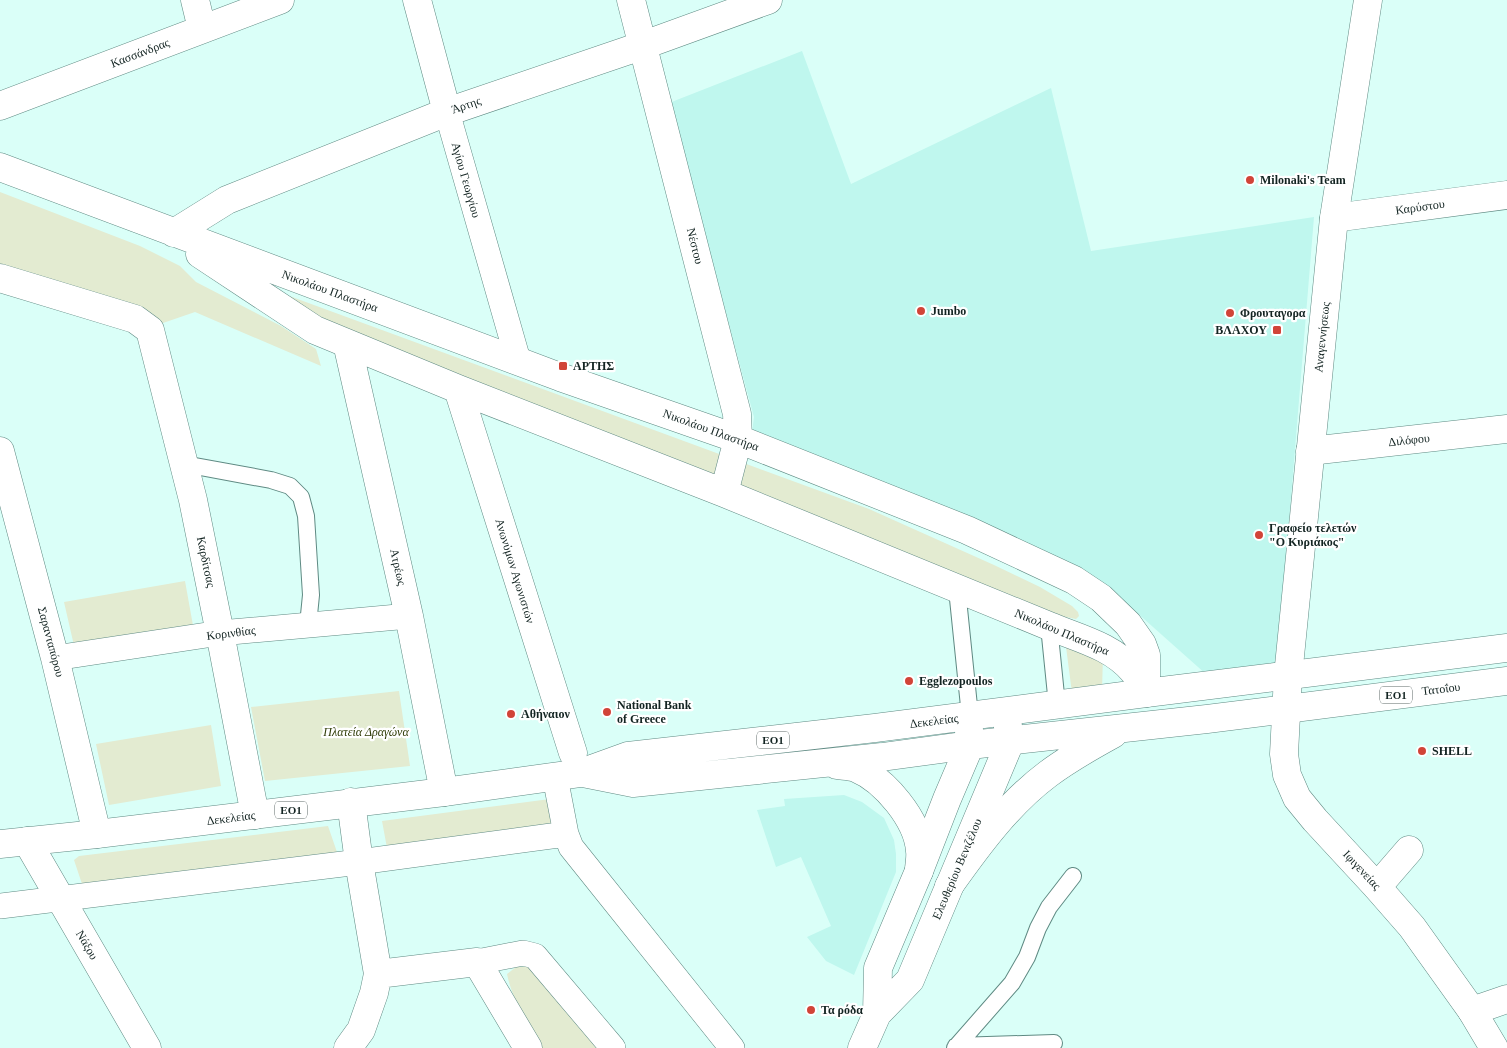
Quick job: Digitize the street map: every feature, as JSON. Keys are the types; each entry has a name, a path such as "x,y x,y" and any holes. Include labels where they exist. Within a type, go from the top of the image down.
{"street":[{"path":"195,0 202,29"},
{"name":"Κασσάνδρας","path":"0,106 280,0"},
{"name":"Αγίου Γεωργίου","path":"417,0 446,112 518,360"},
{"name":"Νέστου","path":"631,0 737,414 738,439 724,493"},
{"name":"Άρτης","path":"174,233 227,200 446,112 644,45 768,0"},
{"name":"Αναγεννήσεως","path":"1288,676 1334,218 1368,0"},
{"name":"Νικολάου Πλαστήρα","path":"0,167 560,377 738,439 967,530 1074,580 1101,598 1128,624 1142,644 1146,655 1146,693"},
{"name":"Καρύστου","path":"1334,218 1507,195"},
{"name":"Νικολάου Πλαστήρα","path":"174,233 207,259 315,330 458,389 724,493 1099,646 1115,654 1135,674 1146,693"},
{"name":"Καρδίτσας","path":"0,278 135,320 150,330 184,464 220,633 255,815"},
{"name":"Ατρέως","path":"347,343 409,616 444,792"},
{"name":"Ανωνύμων Αγωνιστών","path":"458,389 570,768"},
{"name":"Διλόφου","path":"1310,451 1507,428"},
{"name":"Σαρανταπόρου","path":"0,451 55,658 97,834"},
{"name":"Κορινθίας","path":"55,658 220,633 409,616"},
{"name":"ΕΟ1","path":"1288,676 1507,648"},
{"name":"Δεκελείας","path":"0,844 444,792 628,756 875,728 1288,676"},
{"name":"Ιφιγενείας","path":"1288,676 1284,754 1287,775 1297,798 1412,927 1472,1011 1494,1048"},
{"name":"Τατοΐου","path":"1286,709 1507,681"},
{"name":"Δεκελείας","path":"570,768 633,782 828,763 1286,709"},
{"path":"1006,712 1010,742"},
{"name":"Ελευθερίου Βενιζέλου","path":"862,1048 876,1014 878,968 970,746 969,716"},
{"path":"950,886 974,850 1030,790 1047,775 1123,728"},
{"name":"Ελευθερίου Βενιζέλου","path":"876,1014 910,980 1010,742"},
{"path":"828,763 855,768 868,774 898,801 909,818 917,837 920,851 919,871"},
{"path":"570,768 566,834 571,847 732,1048"},
{"path":"348,1048 361,1030 374,993 378,974 351,802"},
{"path":"0,906 359,862 566,834"},
{"name":"Νάξου","path":"28,841 147,1048"},
{"path":"1377,887 1409,850"},
{"path":"378,974 477,962 522,953 535,956 614,1048"},
{"path":"477,962 528,1048"},
{"path":"1472,1011 1507,999"}],"lane":[{"path":"184,464 271,480 290,486 301,497 306,516 311,595 308,624"},
{"path":"957,588 969,716"},
{"path":"1049,626 1057,705"},
{"path":"956,1047 1012,983 1027,957 1038,928 1049,907 1073,876"},
{"path":"956,1047 1054,1043"}],"shaded area":[{"path":"802,51 851,184 1051,88 1091,251 1314,217 1277,669 1207,675 1135,611 1087,575 1010,534 752,432 754,417 669,103"},
{"path":"844,795 862,802 884,818 894,840 896,854 896,872 854,975 826,961 807,937 831,926 801,857 776,867 757,810 785,806 784,799"}],"green space":[{"path":"0,192 140,246 180,266 196,282 281,326 316,349 321,366 195,312 163,323 127,307 0,267"},
{"path":"246,280 869,509 1040,587 1072,606 1078,612 1079,616 1076,619 1060,616 1103,655 1102,691 1072,693 1065,639 1067,639 1049,611 881,549 301,312"},
{"path":"185,581 194,631 75,650 64,602"},
{"name":"Πλατεία Δραγώνα","path":"399,691 410,766 265,781 251,707"},
{"path":"211,725 221,786 109,805 96,744"},
{"path":"550,799 552,827 387,848 382,821"},
{"path":"328,826 338,855 82,884 74,860 79,856"},
{"path":"530,966 600,1048 542,1048 517,1003 507,974 516,967"}],"place":[{"name":"Milonaki's Team","path":"1250,180"},
{"name":"Jumbo","path":"921,311"},
{"name":"Φρουταγορα","path":"1230,313"},
{"name":"ΒΛΑΧΟΥ","path":"1277,330"},
{"name":"ΑΡΤΗΣ","path":"563,366"},
{"name":"Γραφείο τελετών \"Ο Κυριάκος\"","path":"1259,535"},
{"name":"Egglezopoulos","path":"909,681"},
{"name":"National Bank of Greece","path":"607,712"},
{"name":"Αθήναιον","path":"511,714"},
{"name":"SHELL","path":"1422,751"},
{"name":"Τα ρόδα","path":"811,1010"}]}
